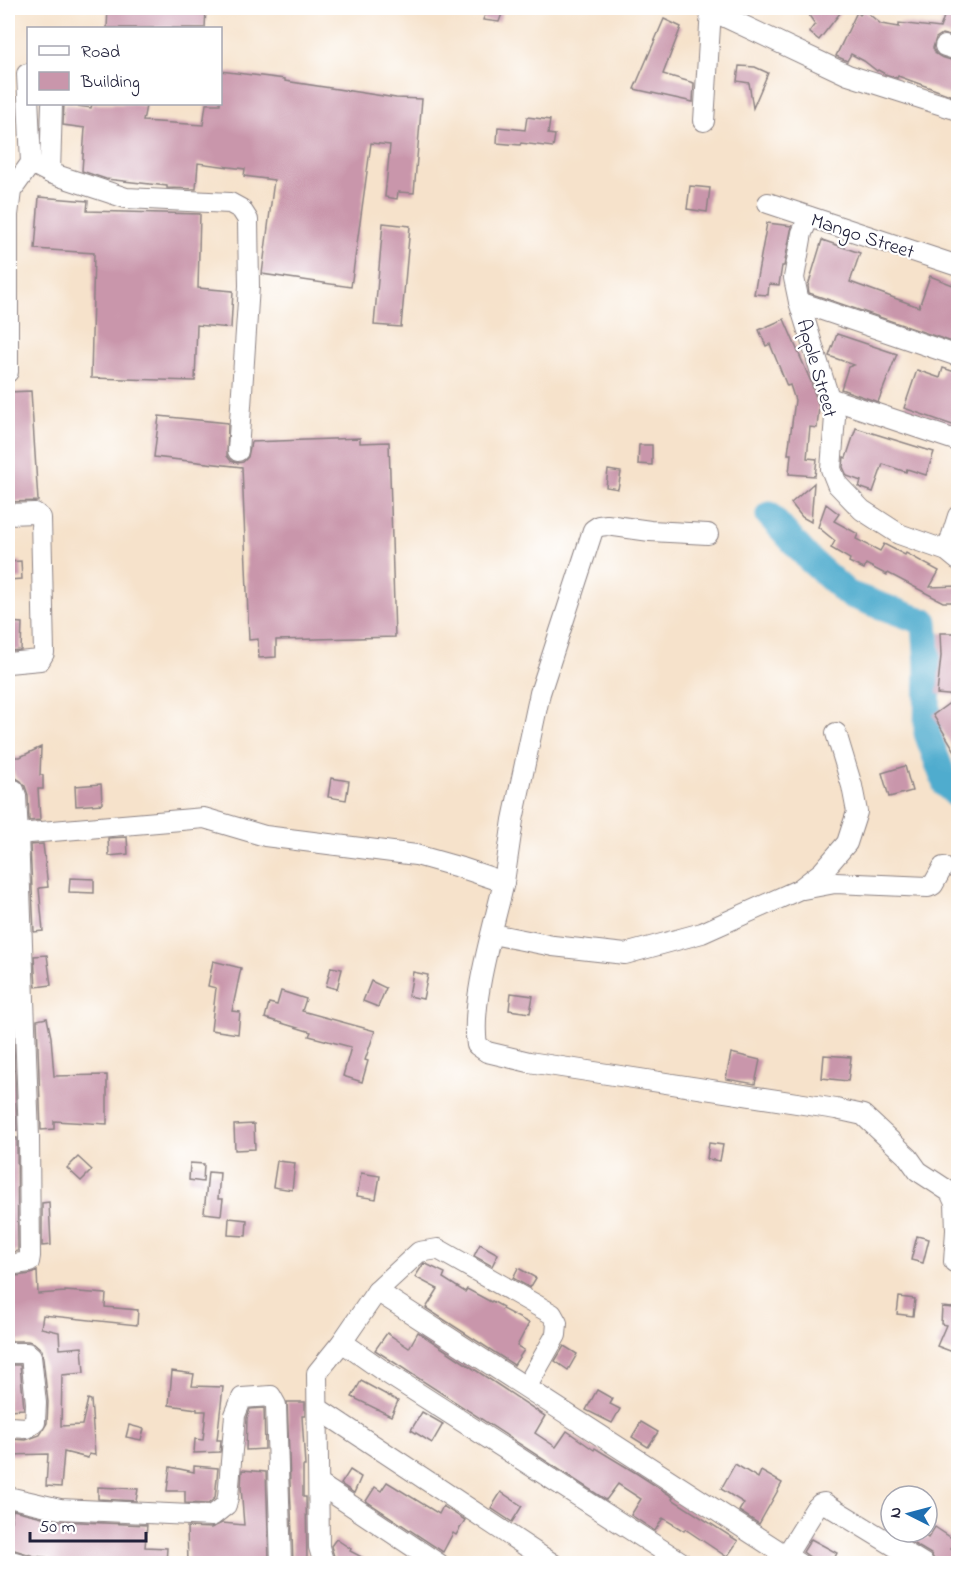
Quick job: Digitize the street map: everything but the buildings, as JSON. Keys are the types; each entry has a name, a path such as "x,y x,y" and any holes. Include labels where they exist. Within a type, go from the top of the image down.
{"street":[{"path":"704,121 708,9 848,75 958,110"},
{"path":"8,372 8,215 11,191 31,163 21,74"},
{"path":"50,173 52,105"},
{"path":"31,163 50,173 126,198 230,203 241,209 248,220 249,286 238,451"},
{"name":"Mango Street","path":"768,203 958,266"},
{"name":"Apple Street","path":"809,217 802,233 794,278 799,302 835,417 831,469 837,484 862,510 899,534 953,555"},
{"path":"799,302 958,356"},
{"path":"829,398 958,441"},
{"path":"8,514 35,513 41,518 44,653 40,660 8,663"},
{"path":"708,534 650,531 607,525 593,530 540,693 513,820 504,882 483,972 475,1028 477,1045 487,1052 529,1062 863,1115 908,1157 918,1171 950,1192 955,1203 954,1262"},
{"path":"953,555 957,525"},
{"path":"492,934 553,946 625,954 702,933 800,889 822,872 847,843 857,812 852,786 836,733"},
{"path":"8,789 14,790 16,796 18,834 30,1256 29,1262 8,1265"},
{"path":"18,834 204,818 265,836 416,855 504,882"},
{"path":"800,889 835,883 928,887 933,885 943,867"},
{"path":"324,1563 319,1547 319,1409 316,1384 318,1373 378,1291 419,1252 438,1249 552,1314 557,1323 556,1335 527,1386"},
{"path":"378,1291 527,1386 789,1561 815,1509 824,1503 924,1563"},
{"path":"342,1342 382,1370 684,1563"},
{"path":"8,1353 27,1353 31,1356 36,1403 35,1422 27,1428 8,1426"},
{"path":"8,1497 60,1509 212,1516 226,1505 235,1415 242,1398 271,1396 276,1405 281,1563"},
{"path":"319,1409 553,1563"},
{"path":"319,1484 439,1563"},
{"path":"8,1560 22,1563"}],"waterway":[{"path":"769,515 810,560 848,594 925,622 928,665 927,733 946,785 958,796"}]}
